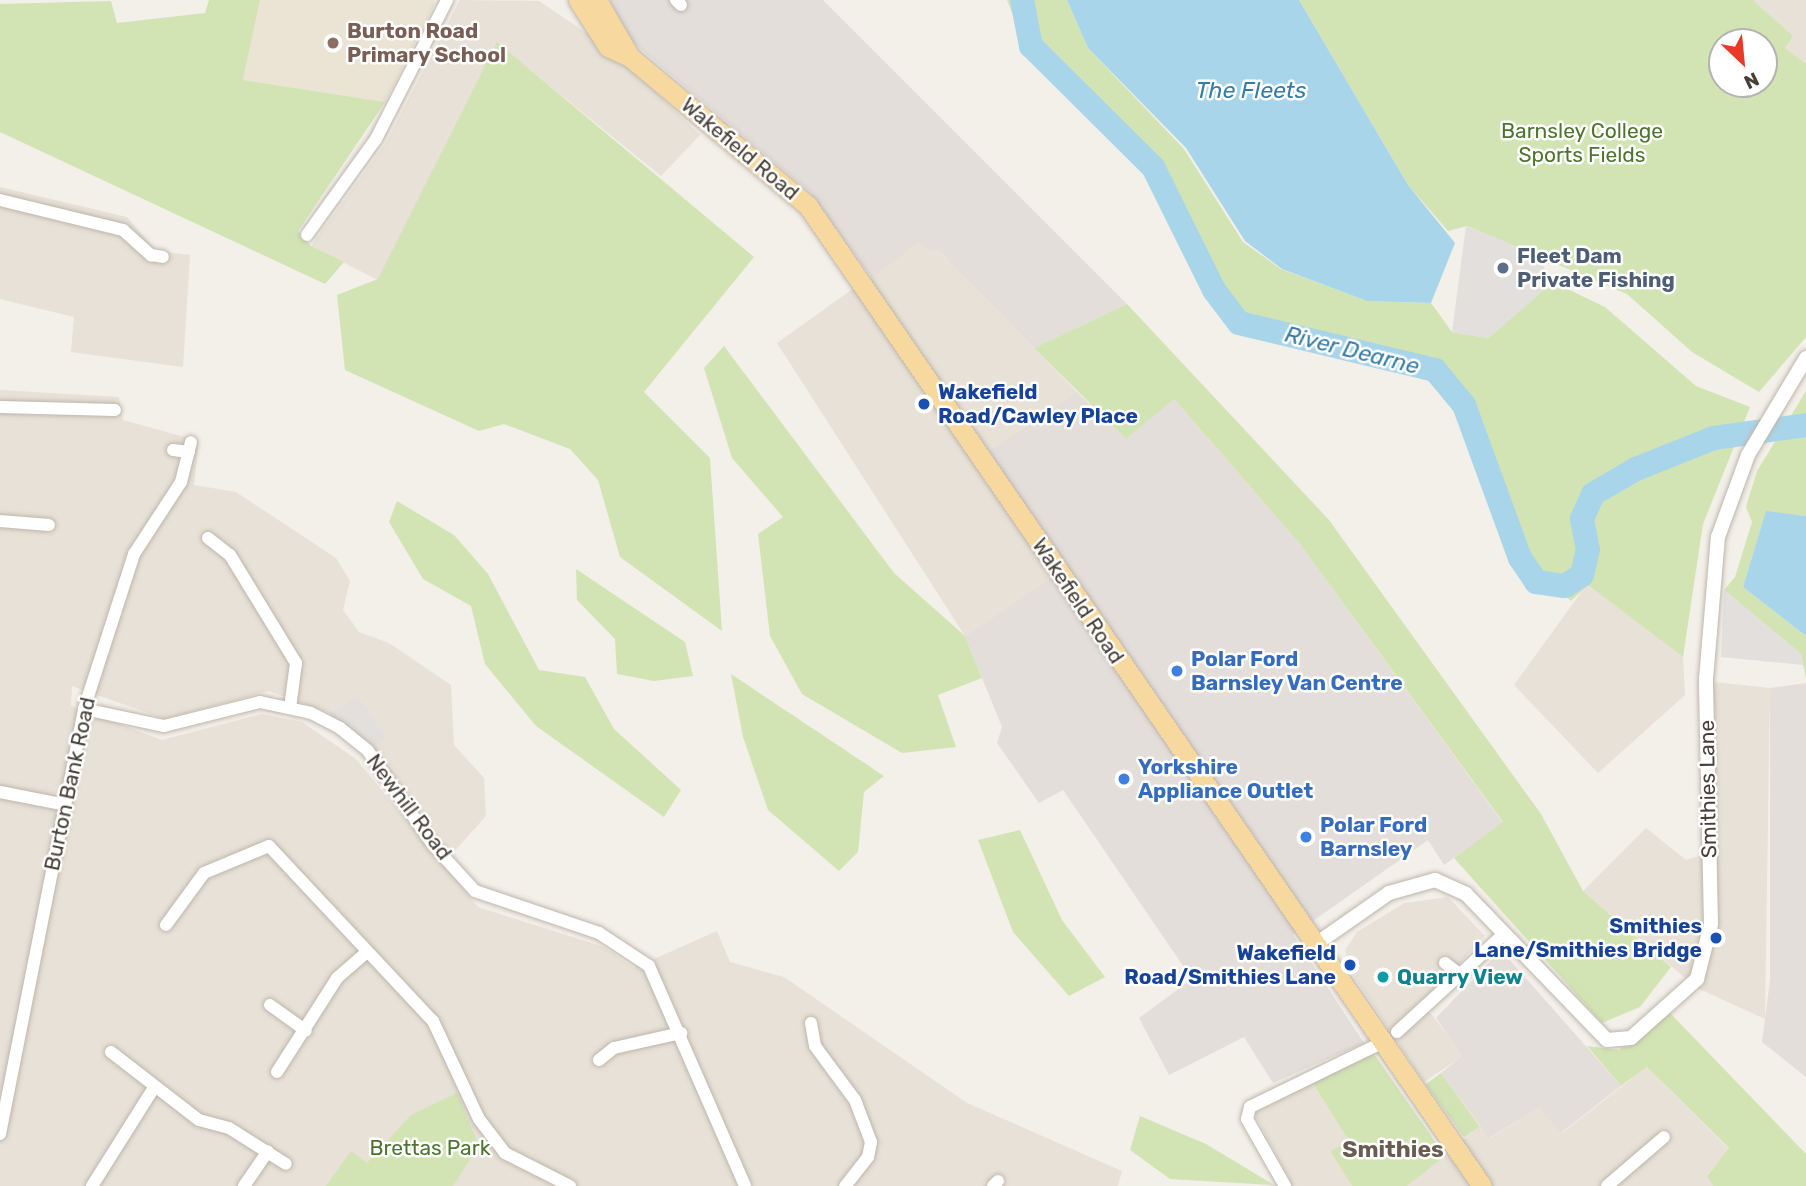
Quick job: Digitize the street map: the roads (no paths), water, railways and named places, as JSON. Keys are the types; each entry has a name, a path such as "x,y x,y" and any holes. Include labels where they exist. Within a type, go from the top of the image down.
{"main road":[{"name":"Wakefield Road","path":"586,4 630,57 808,206 1316,944 1390,1037 1482,1186"}],"street":[{"path":"307,235 376,139 447,0"},
{"path":"569,0 586,4"},
{"path":"0,200 123,230 151,255 163,257"},
{"name":"Smithies Lane","path":"1316,944 1388,893 1419,881 1449,884 1466,894 1607,1040 1631,1038 1697,979 1712,924 1706,647 1718,537 1748,455 1773,409 1806,358"},
{"path":"0,407 115,410"},
{"name":"Burton Bank Road","path":"0,1134 62,804 84,709 134,554 181,482 190,447 173,450"},
{"path":"0,521 49,525"},
{"path":"212,546 230,555 296,663 290,708"},
{"name":"Newhill Road","path":"84,709 164,726 260,702 290,708 340,728 368,751 433,845 475,891 599,933 643,961 658,978 745,1186"},
{"path":"0,792 62,804"},
{"path":"166,925 204,873 269,846 357,938 365,954 433,1021 479,1119 505,1153 570,1186"},
{"path":"1284,1183 1247,1119 1250,1107 1390,1037 1429,1009 1459,974 1504,934"},
{"path":"277,1072 306,1031 337,978 365,954"},
{"path":"1445,962 1459,974"},
{"path":"270,1005 306,1031"},
{"path":"811,1023 815,1046 855,1100 871,1142 868,1157 845,1186"},
{"path":"599,1060 614,1048 681,1033"},
{"path":"111,1052 153,1089 200,1120 229,1128 286,1164"},
{"path":"92,1186 153,1089"},
{"path":"1607,1186 1664,1137"},
{"path":"244,1186 268,1152"}],"water":[{"name":"The Fleets","path":"1067,0 1299,0 1408,185 1455,243 1431,303 1367,301 1282,269 1245,241 1186,148 1088,48"},
{"path":"1766,511 1806,516 1806,636 1743,587"}],"waterway":[{"name":"River Dearne","path":"1022,0 1031,46 1153,167 1214,290 1239,323 1435,370 1464,405 1520,558 1536,582 1565,586 1582,575 1588,550 1582,519 1593,494 1636,469 1714,438 1806,425"}],"place":[{"name":"Burton Road Primary School","path":"333,43"},
{"name":"Fleet Dam Private Fishing","path":"1503,268"},
{"name":"Wakefield Road/Cawley Place","path":"924,404"},
{"name":"Polar Ford Barnsley Van Centre","path":"1177,671"},
{"name":"Yorkshire Appliance Outlet","path":"1124,779"},
{"name":"Polar Ford Barnsley","path":"1306,837"},
{"name":"Smithies Lane/Smithies Bridge","path":"1716,938"},
{"name":"Wakefield Road/Smithies Lane","path":"1350,965"},
{"name":"Quarry View","path":"1383,977"}],"district":[{"name":"Smithies","path":"1393,1149"}],"park label":[{"name":"Barnsley College Sports Fields","path":"1582,143"},
{"name":"Brettas Park","path":"430,1148"}]}
